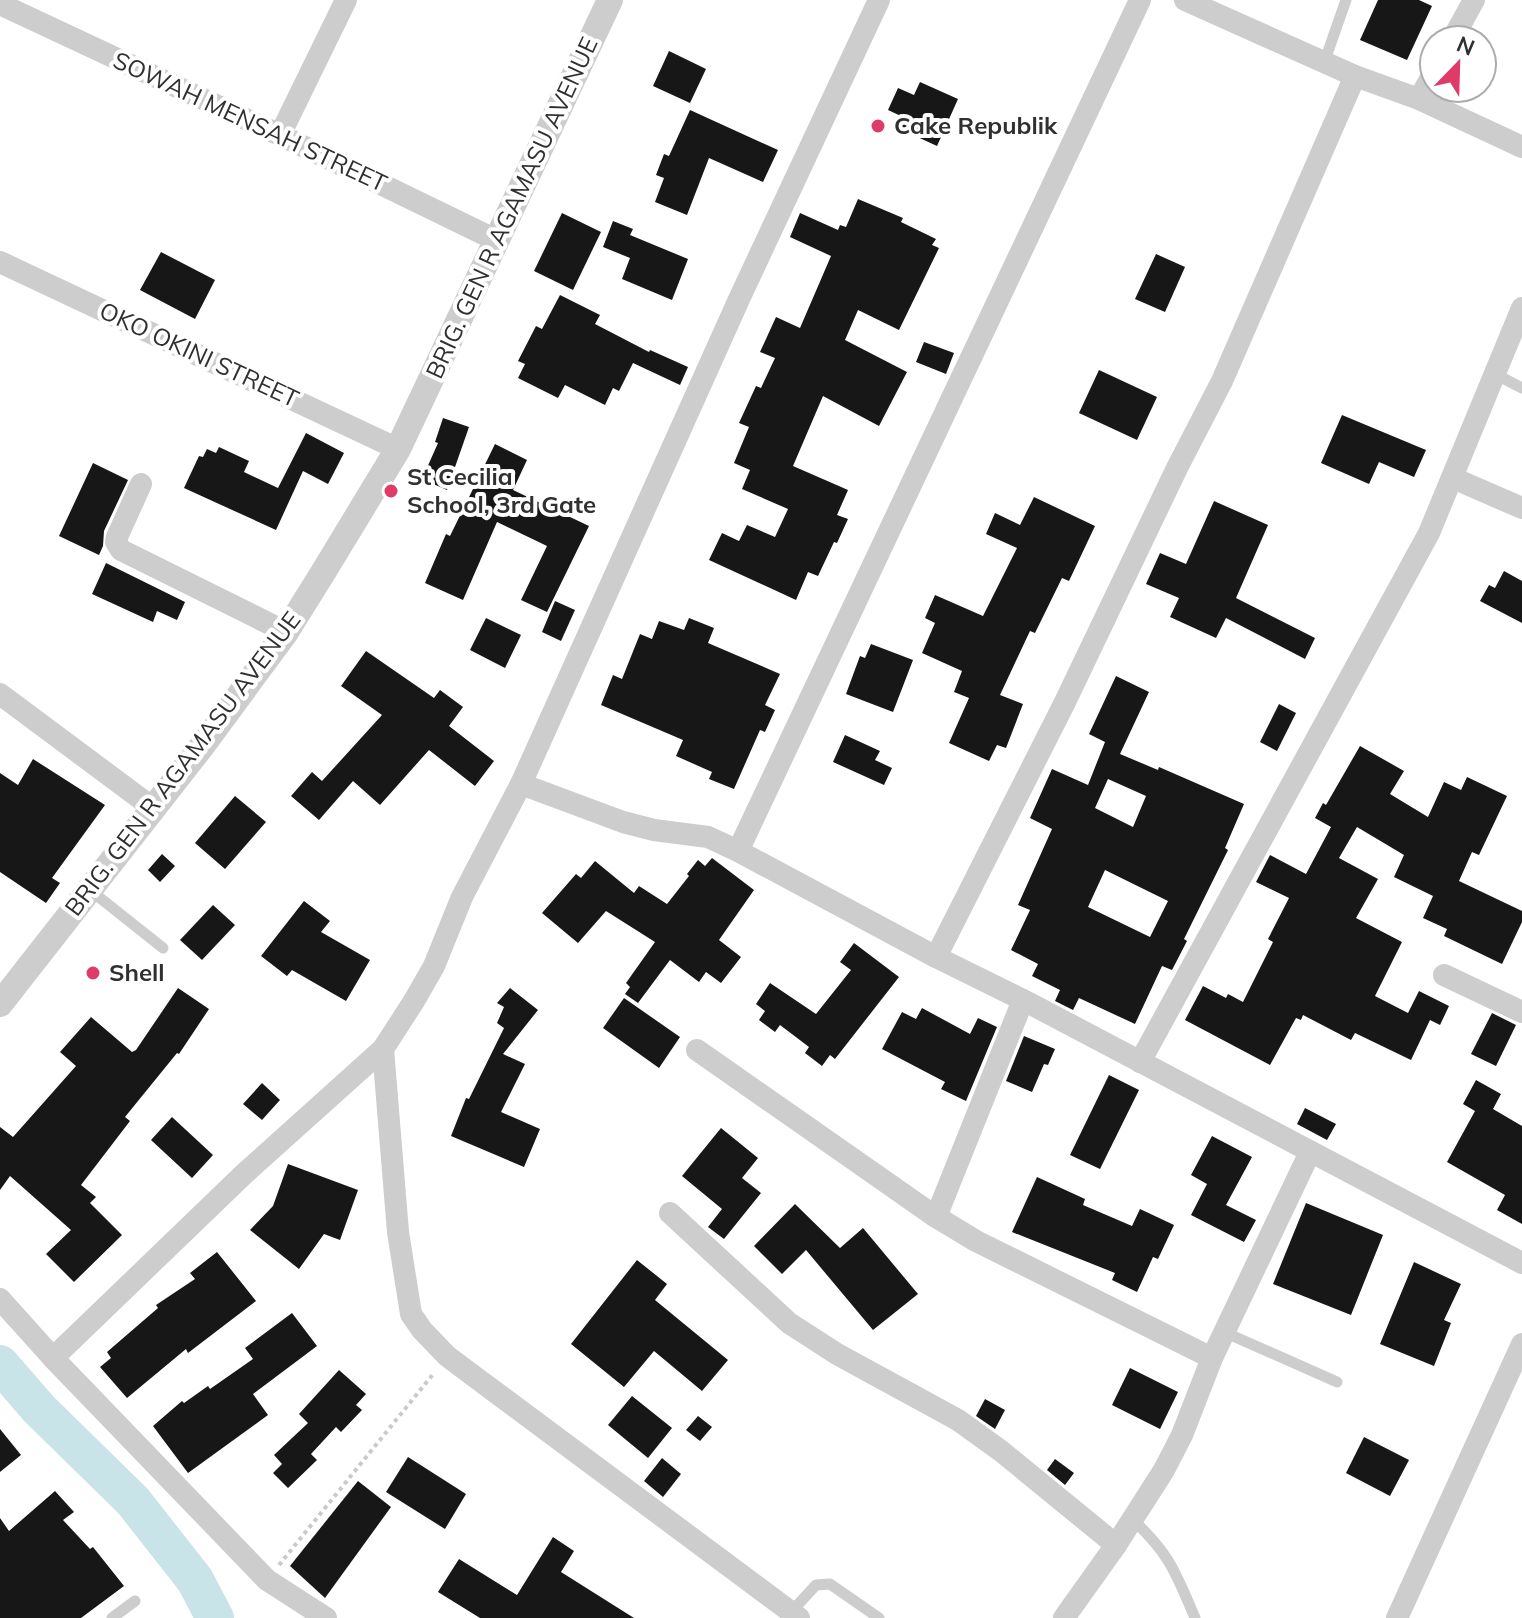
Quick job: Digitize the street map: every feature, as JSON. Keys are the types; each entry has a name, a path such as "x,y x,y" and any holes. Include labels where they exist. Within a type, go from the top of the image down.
{"street":[{"path":"280,135 346,0"},
{"name":"BRIG. GEN R AGAMASU AVENUE","path":"0,1004 8,978 89,889 202,746 286,632 398,449 610,0"},
{"path":"53,1358 244,1174 383,1049 434,966 462,897 521,784 740,297 879,0"},
{"path":"738,851 1140,0"},
{"path":"1185,0 1324,63 1418,99"},
{"path":"1461,24 1474,0"},
{"name":"SOWAH MENSAH STREET","path":"0,4 498,241"},
{"path":"936,957 1222,381 1355,76"},
{"path":"1430,104 1522,147"},
{"name":"OKO OKINI STREET","path":"0,262 398,449"},
{"path":"1140,1062 1429,533 1522,308"},
{"path":"1453,478 1522,508"},
{"path":"141,484 117,537 116,542 121,550 286,632"},
{"path":"0,694 153,808"},
{"path":"521,784 623,822 654,830 708,837 738,851 1522,1263"},
{"path":"1444,975 1522,1012"},
{"path":"936,1217 1023,1000"},
{"path":"383,1049 398,1232 411,1314 422,1330 447,1356 795,1615"},
{"path":"697,1050 936,1217 976,1241 1212,1358"},
{"path":"1064,1618 1164,1470 1182,1435 1212,1358 1310,1152"},
{"path":"670,1213 789,1323 837,1354 958,1420 1116,1545"},
{"path":"0,1299 267,1580 326,1618"},
{"path":"1397,1618 1522,1344"}],"lane":[{"path":"1324,63 1346,0"},
{"path":"1495,374 1522,388"},
{"path":"89,889 163,948"},
{"path":"1224,1332 1337,1382"},
{"path":"1133,1520 1156,1541 1172,1564 1195,1618"},
{"path":"795,1615 816,1585 830,1584 879,1618"},
{"path":"112,1618 135,1601"}],"path":[{"path":"267,1580 447,1356"}],"building":[{"path":"1378,0 1419,0 1432,6 1424,24 1418,24 1418,36 1407,60 1360,40"},
{"path":"669,51 706,69 690,103 653,86"},
{"path":"920,82 958,99 937,146 898,128 903,117 888,110 898,88 914,95"},
{"path":"690,110 778,150 763,182 709,158 687,215 655,202 664,178 656,175 664,154 669,156"},
{"path":"858,199 903,218 901,222 936,239 932,245 939,248 899,330 858,310 845,340 907,372 879,426 823,396 793,466 848,490 837,515 848,519 837,543 834,542 818,576 808,572 796,600 709,560 722,533 739,541 747,525 775,537 788,509 742,489 750,470 734,463 749,427 739,423 756,386 761,388 775,358 760,352 776,317 800,328 831,256 790,237 800,213 838,230 840,225 846,227"},
{"path":"562,213 601,232 573,290 534,271"},
{"path":"613,221 633,229 630,235 688,259 672,300 622,279 630,258 603,247"},
{"path":"161,252 215,280 195,319 140,290"},
{"path":"1156,254 1185,267 1165,312 1135,299"},
{"path":"560,295 600,315 595,324 649,352 688,367 680,385 633,363 619,391 613,388 605,405 565,385 558,398 518,378 525,364 518,361 536,326 542,329"},
{"path":"924,342 954,353 946,374 916,362"},
{"path":"1099,370 1157,397 1137,440 1079,413"},
{"path":"1342,415 1426,450 1414,477 1379,462 1369,484 1321,463"},
{"path":"443,418 469,427 447,490 422,479 438,443 435,442"},
{"path":"306,433 344,453 328,484 303,471 276,530 184,488 199,456 203,457 207,449 216,453 219,447 249,461 244,472 278,488"},
{"path":"495,444 527,460 513,490 589,526 547,612 521,600 547,546 497,522 463,600 425,583 446,534 450,536"},
{"path":"93,463 128,480 104,531 99,555 59,536"},
{"path":"1034,497 1095,526 1069,581 1062,578 1035,633 1030,631 1000,695 1023,704 1006,748 997,745 989,761 949,743 969,698 954,692 962,671 922,653 935,623 925,618 935,595 983,616 1017,548 986,534 995,513 1020,525"},
{"path":"1214,501 1268,525 1236,598 1315,638 1305,659 1226,618 1216,638 1170,617 1179,598 1146,584 1160,553 1186,564"},
{"path":"106,563 185,602 177,620 157,611 153,622 92,594"},
{"path":"1504,571 1522,581 1522,623 1480,601 1489,585 1495,588"},
{"path":"555,601 575,610 561,641 542,632"},
{"path":"486,618 521,635 505,668 470,650"},
{"path":"689,618 714,628 708,643 780,674 765,705 775,710 765,732 760,730 734,789 709,779 712,772 676,756 683,740 601,705 613,675 622,679 640,634 652,639 659,621 684,630"},
{"path":"871,644 913,660 893,712 846,694 860,656 865,658"},
{"path":"366,651 434,698 440,690 463,707 449,726 494,761 475,786 429,750 380,805 353,781 319,820 291,796 312,772 322,781 382,715 341,686"},
{"path":"1116,676 1149,692 1120,754 1158,770 1159,767 1244,804 1225,848 1228,850 1184,939 1187,941 1172,970 1162,966 1135,1024 1079,998 1073,1010 1055,1001 1060,990 1032,976 1038,964 1011,950 1030,910 1018,905 1052,829 1030,818 1052,769 1088,785 1105,742 1089,734","holes":["1108,779 1146,796 1133,827 1095,808","1105,870 1168,901 1150,937 1088,907"]},
{"path":"1279,704 1296,713 1277,751 1260,742"},
{"path":"845,735 880,751 875,760 892,768 884,785 833,762"},
{"path":"1360,746 1404,771 1390,794 1428,817 1444,782 1461,790 1467,777 1507,796 1479,855 1472,852 1459,881 1522,911 1522,922 1502,964 1444,936 1447,929 1423,918 1433,896 1394,877 1404,855 1357,827 1339,858 1378,879 1356,918 1402,942 1375,996 1408,1013 1419,991 1449,1006 1440,1025 1430,1020 1411,1060 1355,1033 1351,1040 1303,1015 1301,1020 1296,1018 1270,1065 1185,1020 1203,986 1226,998 1228,994 1243,1002 1273,942 1268,939 1289,898 1256,882 1270,855 1306,874 1331,827 1315,818 1323,803 1326,805"},
{"path":"33,759 105,805 52,878 60,883 46,903 0,872 0,773 18,785"},
{"path":"235,796 266,822 225,869 195,843"},
{"path":"162,854 175,866 160,882 148,870"},
{"path":"712,858 754,890 719,940 741,957 721,983 706,972 699,982 670,960 638,1003 625,994 630,987 626,983 655,942 606,911 578,943 542,913 576,874 581,878 595,861 634,893 639,886 667,904 698,860 705,866"},
{"path":"304,901 330,921 321,932 370,960 346,1001 292,970 287,976 261,956"},
{"path":"213,905 235,925 202,960 180,940"},
{"path":"854,943 899,977 835,1059 830,1055 822,1066 805,1053 809,1047 780,1025 775,1032 759,1020 765,1011 756,1004 770,983 816,1014 851,970 840,962"},
{"path":"178,988 209,1009 179,1054 125,1117 130,1121 81,1185 96,1197 90,1203 122,1235 74,1282 46,1254 71,1230 10,1176 0,1190 0,1127 13,1137 76,1066 60,1052 91,1017 132,1052"},
{"path":"510,988 538,1010 503,1054 525,1064 501,1112 540,1129 524,1167 451,1136 466,1098 469,1099 504,1028 497,1023 504,1007 497,1003"},
{"path":"624,998 680,1037 659,1068 603,1028"},
{"path":"922,1008 970,1034 978,1018 997,1027 966,1101 941,1089 945,1082 882,1049 902,1012 916,1019"},
{"path":"1492,1013 1516,1025 1496,1066 1471,1054"},
{"path":"1024,1036 1055,1049 1048,1065 1044,1064 1032,1092 1006,1081"},
{"path":"1109,1075 1139,1090 1100,1169 1070,1155"},
{"path":"1476,1080 1501,1094 1493,1109 1522,1126 1522,1224 1497,1210 1505,1195 1447,1162 1475,1111 1463,1104"},
{"path":"262,1083 280,1100 262,1120 243,1104"},
{"path":"1305,1108 1336,1124 1327,1140 1297,1124"},
{"path":"172,1117 213,1155 192,1178 151,1140"},
{"path":"721,1128 758,1158 742,1178 761,1193 724,1239 708,1227 722,1209 682,1176"},
{"path":"1212,1136 1252,1157 1226,1205 1256,1220 1244,1242 1191,1215 1207,1184 1191,1175"},
{"path":"288,1164 358,1190 340,1240 324,1234 299,1269 250,1230 273,1206"},
{"path":"1037,1177 1085,1199 1083,1205 1132,1226 1140,1209 1174,1225 1158,1259 1153,1257 1137,1292 1112,1280 1115,1273 1012,1232"},
{"path":"1306,1203 1383,1235 1351,1315 1273,1284"},
{"path":"795,1204 840,1248 863,1228 918,1294 873,1330 806,1250 782,1274 754,1246"},
{"path":"217,1252 256,1301 188,1353 186,1349 127,1398 100,1367 111,1358 107,1352 158,1308 156,1305 195,1279 190,1273"},
{"path":"637,1260 667,1284 655,1300 728,1360 702,1391 654,1351 624,1387 571,1344"},
{"path":"1414,1262 1461,1284 1444,1320 1451,1323 1434,1366 1380,1344"},
{"path":"292,1313 317,1346 253,1394 268,1415 188,1473 153,1426 182,1401 184,1403 208,1386 210,1389 253,1359 245,1348"},
{"path":"1130,1368 1178,1392 1160,1429 1112,1405"},
{"path":"339,1370 366,1394 356,1405 362,1410 341,1432 336,1427 311,1454 317,1460 288,1488 273,1473 282,1464 274,1455 308,1423 299,1414"},
{"path":"632,1396 672,1428 648,1458 608,1425"},
{"path":"985,1399 1005,1410 995,1429 976,1416"},
{"path":"698,1416 712,1427 700,1441 686,1430"},
{"path":"0,1429 21,1455 0,1472"},
{"path":"1364,1437 1409,1460 1390,1496 1346,1473"},
{"path":"408,1457 466,1494 445,1529 386,1492"},
{"path":"662,1458 681,1474 663,1497 644,1481"},
{"path":"1055,1459 1074,1473 1065,1485 1047,1470"},
{"path":"358,1481 391,1507 325,1598 290,1566"},
{"path":"55,1491 74,1512 63,1520 90,1549 93,1547 124,1586 81,1618 0,1618 0,1518 9,1531"},
{"path":"553,1537 574,1551 561,1572 634,1618 480,1618 438,1592 459,1559 517,1595"}],"waterway":[{"path":"0,1364 39,1409 133,1501 195,1580 215,1618"}],"place":[{"name":"Cake Republik","path":"878,126"},
{"name":"St Cecilia School, 3rd Gate","path":"391,491"},
{"name":"Shell","path":"93,973"}]}
